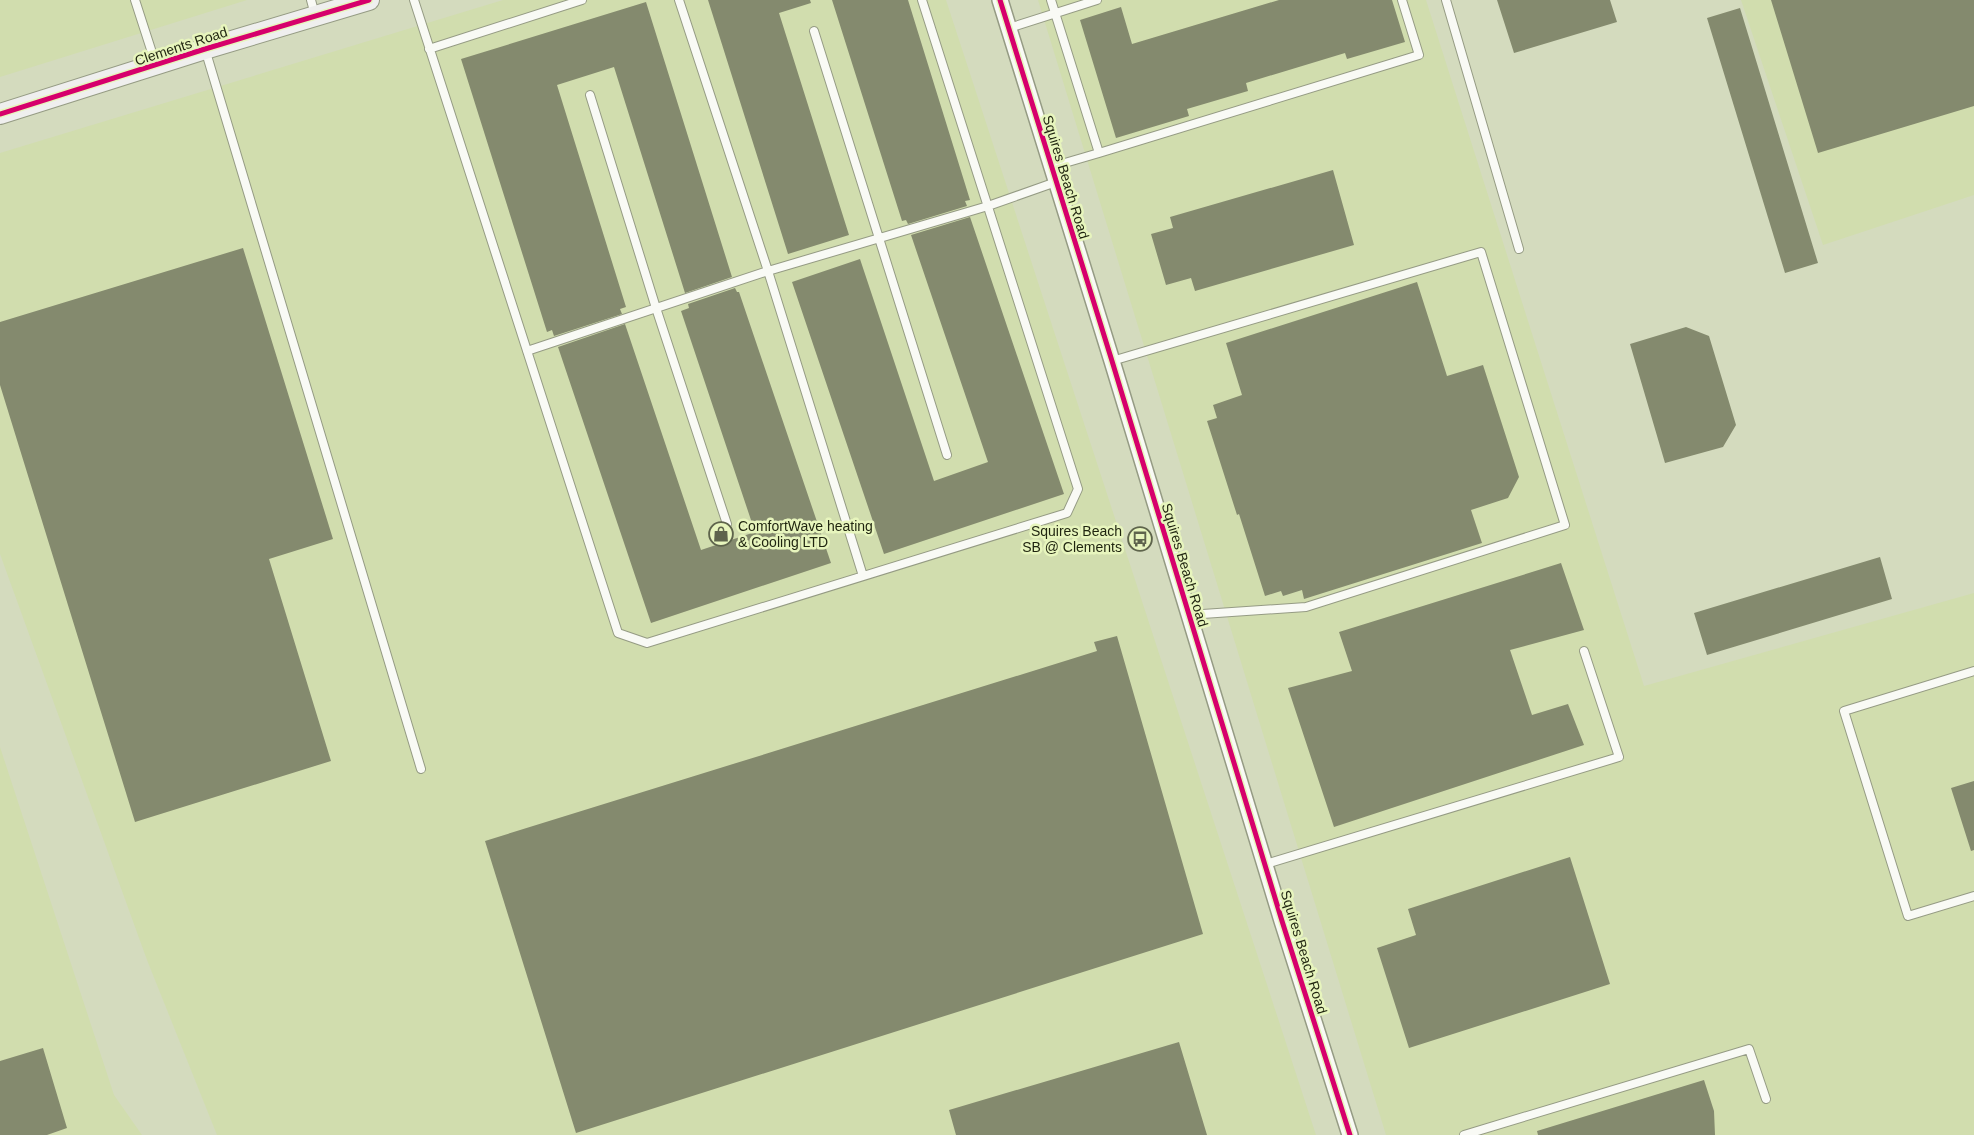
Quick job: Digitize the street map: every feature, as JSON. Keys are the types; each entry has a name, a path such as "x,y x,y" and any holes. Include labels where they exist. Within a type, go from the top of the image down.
{"street":[{"name":"Clements Road","path":"0,114 156,66 313,8 369,0"},
{"name":"Squires Beach Road","path":"1000,0 1112,361 1188,615 1350,1135"}],"lane":[{"path":"135,0 156,66"},
{"path":"414,0 618,632 647,643 1067,513 1078,489 922,0"},
{"path":"429,48 582,0"},
{"path":"679,0 768,271 863,576"},
{"path":"1052,0 1098,153"},
{"path":"1008,28 1097,0"},
{"path":"1051,167 1419,55 1402,0"},
{"path":"1446,0 1519,248"},
{"path":"814,31 947,455"},
{"path":"205,49 420,769"},
{"path":"590,95 656,308 727,524"},
{"path":"527,351 768,271 988,206 1056,182"},
{"path":"1112,361 1481,252 1565,525 1306,607 1188,615"},
{"path":"1266,864 1619,758 1584,651"},
{"path":"1974,671 1844,712 1908,916 1974,896"},
{"path":"1464,1135 1749,1049 1766,1098"}],"shaded area":[{"path":"0,0 247,0 0,77"},
{"path":"503,0 946,0 1316,1135 217,1135 147,960 0,554 0,153"},
{"path":"1038,0 1426,0 1644,686 1974,593 1974,1135 1386,1135"},
{"path":"1741,0 1974,0 1974,195 1823,245"},
{"path":"0,747 114,1095 142,1135 0,1135"}],"building":[{"path":"708,0 810,0 811,3 779,13 849,235 788,254"},
{"path":"832,0 908,0 970,200 965,201 967,206 908,224 906,220 902,221"},
{"path":"1279,0 1392,0 1405,42 1347,59 1345,53 1246,83 1248,91 1187,109 1189,116 1116,138 1080,20 1121,7 1132,44"},
{"path":"1497,0 1610,0 1617,22 1514,53"},
{"path":"1771,0 1974,0 1974,106 1818,153"},
{"path":"646,2 732,277 685,293 614,67 557,85 626,307 620,309 622,314 554,336 552,330 547,332 461,59"},
{"path":"1740,8 1818,263 1785,273 1707,18"},
{"path":"1333,170 1354,245 1195,291 1191,278 1166,285 1151,234 1173,228 1170,217"},
{"path":"970,217 1064,494 884,554 792,282 860,259 934,481 988,462 911,235"},
{"path":"243,248 333,539 269,559 331,761 135,822 0,385 0,322"},
{"path":"1417,282 1447,376 1483,365 1519,477 1508,498 1471,510 1482,543 1304,599 1302,590 1283,596 1281,591 1265,596 1207,421 1217,418 1213,405 1242,395 1226,343"},
{"path":"735,288 739,292 831,563 651,623 558,347 625,324 701,550 755,532 681,311 689,308 688,304"},
{"path":"1686,327 1709,336 1736,425 1723,447 1665,463 1630,344"},
{"path":"1880,557 1892,599 1707,655 1694,613"},
{"path":"1561,563 1584,630 1510,650 1532,715 1568,704 1584,745 1334,827 1288,688 1352,671 1339,632"},
{"path":"1117,636 1203,934 576,1133 485,841 1097,651 1094,642"},
{"path":"1974,781 1974,850 1971,851 1951,788"},
{"path":"1570,857 1610,984 1409,1048 1377,948 1416,935 1408,909"},
{"path":"1179,1042 1207,1135 956,1135 949,1110"},
{"path":"43,1048 67,1128 47,1135 0,1135 0,1061"},
{"path":"1704,1080 1714,1111 1715,1135 1538,1135 1537,1131"}],"cycle path":[{"path":"0,114 205,49 369,0"},
{"path":"1000,0 1282,921 1350,1135"}],"place":[{"name":"ComfortWave heating & Cooling LTD","path":"721,534"},
{"name":"Squires Beach SB @ Clements","path":"1140,539"}]}
